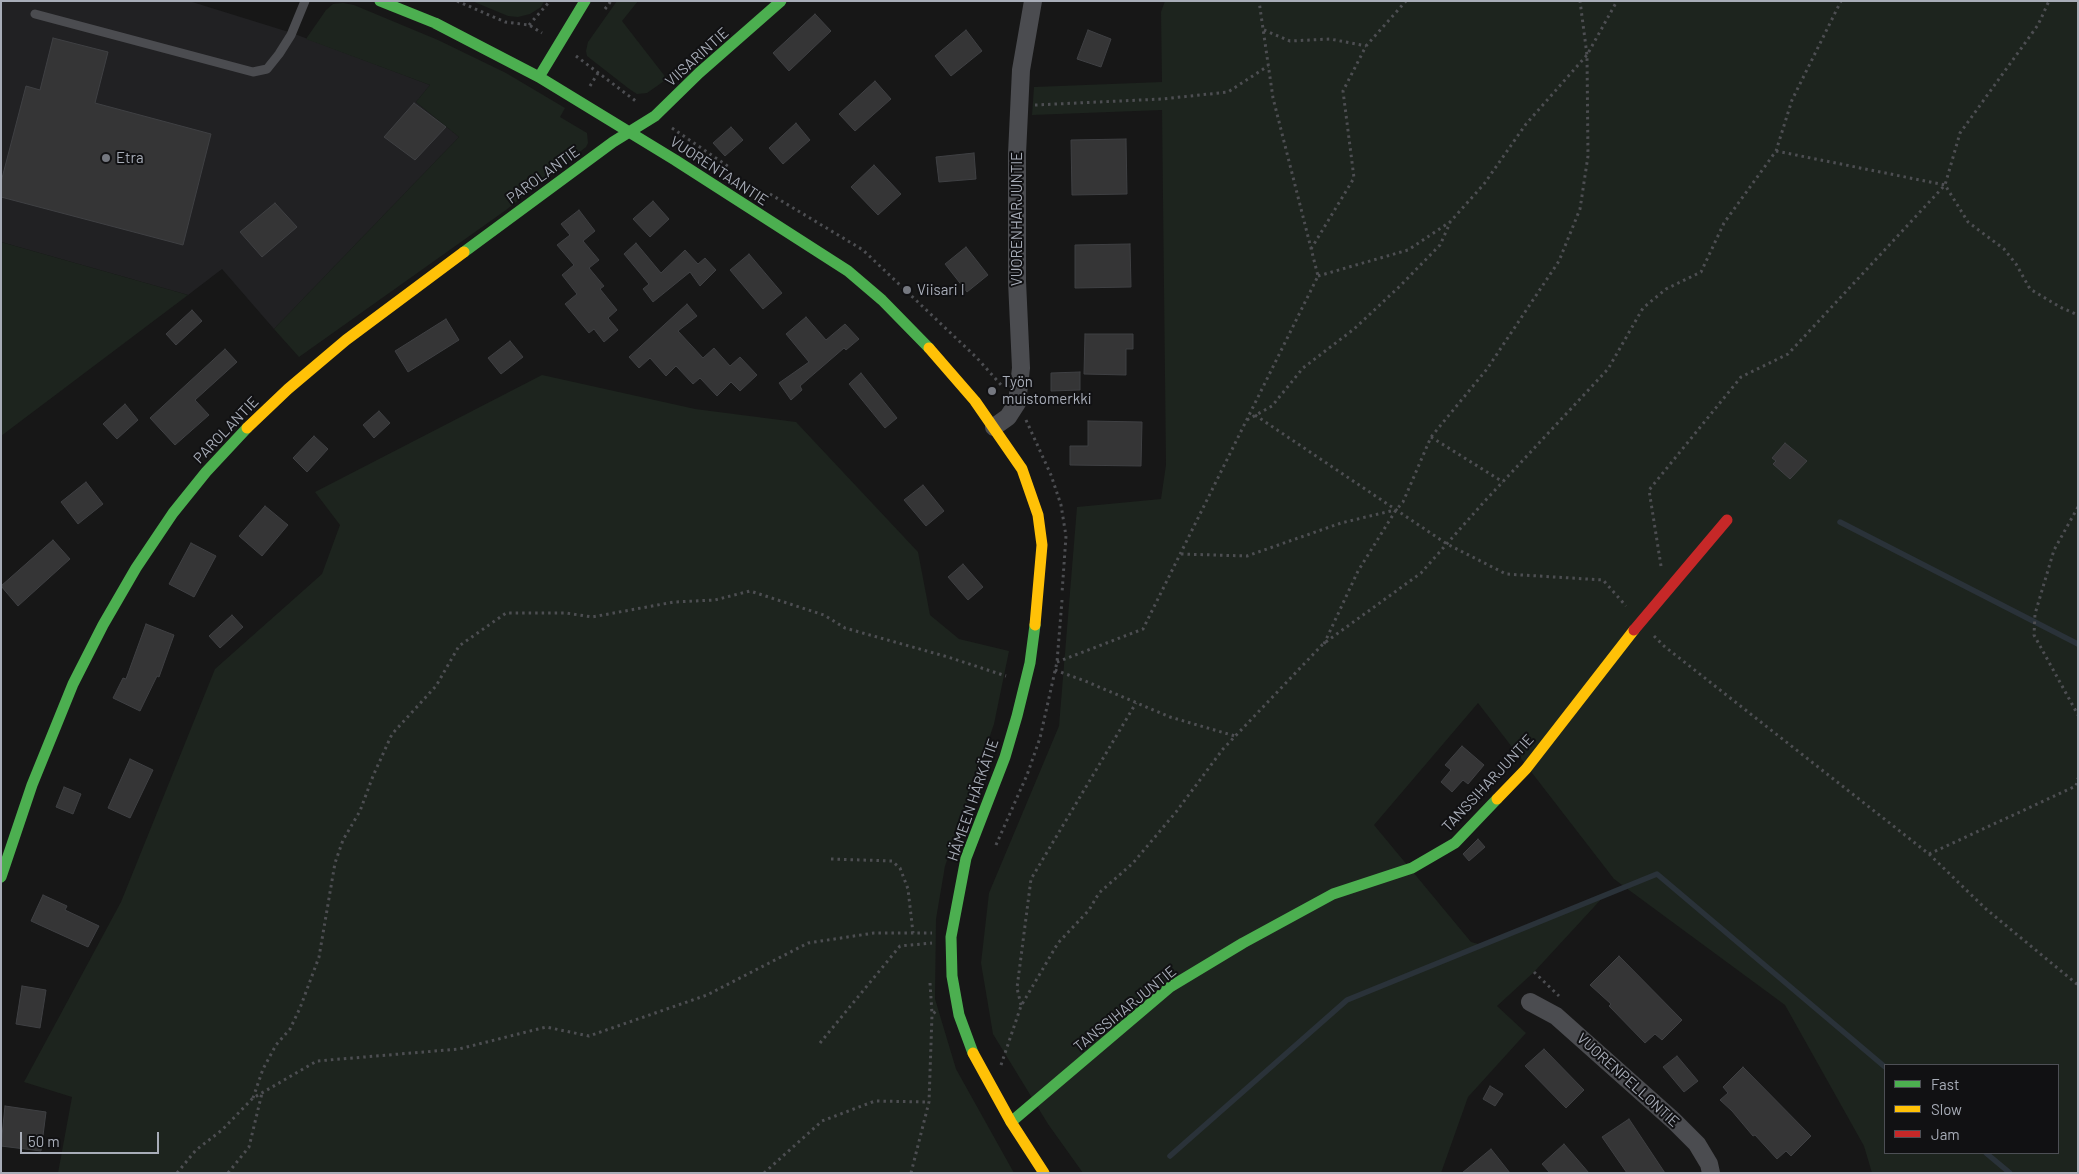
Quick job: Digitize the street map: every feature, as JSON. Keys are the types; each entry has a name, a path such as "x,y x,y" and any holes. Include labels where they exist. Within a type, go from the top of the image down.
{"street":[{"name":"VUORENTAANTIE","path":"380,1 435,24 539,77 630,132 848,271 912,329 975,401 994,427"},
{"path":"539,77 585,1"},
{"name":"VIISARINTIE","path":"630,132 655,116 699,73 781,1"},
{"name":"VUORENHARJUNTIE","path":"994,427 1008,417 1017,403 1021,368 1017,271 1017,154 1021,70 1033,1"},
{"name":"PAROLANTIE","path":"1,877 32,785 73,684 103,625 136,568 162,528 206,472 244,430 288,389 346,340 630,132"},
{"name":"HÄMEEN HÄRKÄTIE","path":"994,427 1022,469 1038,515 1042,546 1039,597 1030,663 1017,716 1005,757 966,858 952,937 952,976 959,1015 969,1046 985,1078 1044,1173"},
{"name":"TANSSIHARJUNTIE","path":"1011,1122 1170,987 1243,943 1333,894 1412,868 1456,843 1526,769 1640,622 1727,520"},
{"name":"VUORENPELLONTIE","path":"1530,1002 1556,1016 1674,1121 1697,1144 1709,1164 1711,1173"}],"lane":[{"path":"35,14 252,72 267,69 279,54 292,35 305,1"}],"path":[{"path":"457,1 505,22 529,25 550,1"},
{"path":"1057,662 1143,629 1318,276 1272,98 1259,1"},
{"path":"1311,250 1354,178 1343,91 1366,46 1406,1"},
{"path":"1324,644 1358,571 1403,502 1431,437 1487,368 1560,261 1580,209 1588,156 1587,55 1580,1"},
{"path":"1318,276 1408,250 1450,222 1484,184 1526,124 1587,55 1617,1"},
{"path":"999,1073 1021,1006 1058,943 1089,910 1099,893 1133,863 1176,812 1223,749 1324,644 1421,573 1502,482 1608,369 1643,308 1666,288 1701,272 1724,223 1776,151 1792,100 1841,1"},
{"path":"1665,593 1649,490 1741,377 1788,354 1945,185 1960,133 2038,25 2049,1"},
{"path":"1263,30 1290,41 1330,39 1366,46"},
{"path":"1019,106 1162,100 1228,92 1268,66"},
{"path":"1776,151 1945,185 1968,222 2004,248 2016,264 2030,289 2060,307 2078,315"},
{"path":"1246,420 1272,406 1303,368 1354,329 1400,286 1440,245 1450,222"},
{"path":"1255,415 1446,544 1506,574 1603,580 1664,646 1929,854 1986,909 2078,985"},
{"path":"1431,437 1502,482"},
{"path":"2078,507 2054,550 2035,614 2034,635 2078,715"},
{"path":"1181,554 1247,556 1341,523 1396,510"},
{"path":"252,1098 263,1069 276,1045 290,1029 320,957 335,862 343,840 360,811 392,734 436,686 460,646 506,613 566,613 592,617 674,602 714,600 750,591 824,615 846,628 948,657 999,675 1008,676 1018,673 1030,663"},
{"path":"1055,670 1170,717 1236,736"},
{"path":"1021,1006 1017,988 1031,879 1136,703"},
{"path":"1929,854 2076,786 2078,778"},
{"path":"831,859 892,861 900,868 908,889 913,933"},
{"path":"177,1173 196,1150 222,1130 252,1098 317,1061 459,1049 546,1027 589,1036 707,994 808,943 874,933 936,933 952,937"},
{"path":"820,1043 900,946 936,942 952,937"},
{"path":"911,1173 929,1102 932,1015 954,992"},
{"path":"228,1173 249,1147 262,1093"},
{"path":"764,1173 822,1121 875,1101 929,1102"}],"shaded area":[{"path":"1,1 189,1 292,33 430,85 416,102 459,137 274,329 222,269 188,295 1,242"},
{"path":"472,1 544,1 541,7 530,14 518,17 508,16"},
{"path":"617,1 638,1 622,21 667,79 647,93 637,94 587,56 588,42"},
{"path":"1165,1 2078,1 2078,1173 1872,1173 1864,1146 1785,1005 1614,879 1478,703 1374,825 1471,942 1482,945 1605,895 1534,972 1497,1006 1526,1033 1468,1097 1441,1173 1083,1173 1048,1124 993,1034 981,963 989,893 1059,726 1077,507 1161,499 1166,465 1162,110 1032,115 1034,87 1162,82 1161,12"},
{"path":"333,4 354,5 438,40 506,73 565,108 560,117 587,133 588,143 586,147 506,210 299,357 274,329 459,137 416,102 430,85 306,39 326,10"},
{"path":"1,242 188,295 1,436"},
{"path":"542,375 695,409 796,422 918,552 930,615 959,639 1009,651 994,724 945,866 936,919 935,999 956,1069 1014,1173 58,1173 72,1097 24,1082 121,902 215,669 322,574 340,525 315,492"}],"building":[{"path":"815,14 831,31 789,71 773,53"},
{"path":"966,30 982,51 951,76 935,56"},
{"path":"1088,30 1111,39 1101,67 1077,59"},
{"name":"Etra","path":"53,38 108,52 95,103 211,134 183,245 1,197 1,182 26,86 40,90"},
{"path":"875,81 891,99 855,131 839,114"},
{"path":"414,103 446,127 415,160 384,137"},
{"path":"796,123 810,140 783,164 769,148"},
{"path":"731,127 743,140 725,156 713,143"},
{"path":"1126,139 1127,194 1072,195 1071,140"},
{"path":"974,153 976,179 939,182 936,157"},
{"path":"874,165 901,194 878,215 851,187"},
{"path":"653,201 669,219 650,237 633,219"},
{"path":"275,203 297,227 262,257 240,232"},
{"path":"579,210 595,231 583,241 599,260 589,268 604,286 600,289 617,310 608,318 618,330 604,342 594,329 589,333 565,304 577,294 562,275 574,265 557,245 570,235 561,224"},
{"path":"636,243 661,273 685,250 698,264 705,258 716,270 700,286 690,272 653,302 643,289 649,284 624,254"},
{"path":"1130,244 1131,287 1075,288 1075,245"},
{"path":"966,247 988,275 967,292 945,264"},
{"path":"749,254 782,293 763,309 730,270"},
{"path":"687,304 697,316 678,331 703,358 714,348 730,366 740,357 757,375 740,391 731,382 717,396 700,378 693,384 676,366 666,376 650,358 639,368 629,357"},
{"path":"192,310 202,321 176,345 166,334"},
{"path":"806,317 826,340 845,324 859,339 846,350 844,348 800,386 802,390 791,400 779,383 809,362 786,334"},
{"path":"446,319 459,340 408,372 395,351"},
{"path":"1085,334 1133,334 1133,349 1126,349 1126,375 1084,374"},
{"path":"510,341 523,357 501,374 488,358"},
{"path":"225,349 237,362 195,400 209,415 175,445 150,418"},
{"path":"1080,372 1080,390 1051,391 1051,373"},
{"path":"861,373 897,418 885,428 849,384"},
{"path":"125,404 138,420 117,439 103,424"},
{"path":"379,411 390,423 374,438 363,425"},
{"path":"1088,421 1142,422 1141,466 1070,465 1070,446 1088,446"},
{"path":"314,436 328,449 307,472 293,458"},
{"path":"1785,443 1807,461 1790,479 1773,464 1776,461 1772,458"},
{"path":"86,482 103,504 78,524 61,502"},
{"path":"923,485 944,511 926,526 904,500"},
{"path":"265,506 288,525 262,556 239,536"},
{"path":"53,540 70,559 18,606 1,586"},
{"path":"191,543 216,556 194,597 169,584"},
{"path":"963,564 983,587 968,600 948,577"},
{"path":"232,615 243,627 220,648 209,636"},
{"path":"146,624 174,635 159,677 157,676 140,711 113,698 123,678 126,679"},
{"path":"1462,746 1484,765 1468,784 1463,780 1452,792 1441,782 1451,770 1445,765"},
{"path":"130,759 153,770 130,818 108,808"},
{"path":"64,787 81,794 73,814 56,807"},
{"path":"1478,839 1485,847 1469,861 1463,854"},
{"path":"43,895 67,906 65,910 99,926 88,947 31,921"},
{"path":"1619,956 1682,1020 1662,1040 1655,1034 1645,1043 1609,1006 1611,1004 1590,985"},
{"path":"22,986 46,990 40,1028 16,1024"},
{"path":"1544,1049 1584,1090 1566,1108 1525,1066"},
{"path":"1677,1056 1698,1081 1684,1092 1663,1067"},
{"path":"1743,1067 1811,1136 1791,1156 1786,1151 1777,1159 1720,1100 1728,1093 1723,1087"},
{"path":"1490,1086 1503,1094 1495,1106 1483,1099"},
{"path":"5,1106 46,1112 41,1151 1,1146"},
{"path":"1629,1119 1665,1173 1627,1173 1602,1137"},
{"path":"1564,1144 1589,1173 1550,1173 1542,1164"},
{"path":"1491,1149 1510,1173 1462,1173"}],"waterway":[{"path":"1840,522 2078,644"},
{"path":"1170,1156 1347,1000 1657,874 1884,1066"},
{"path":"1987,1154 2010,1173"}],"traffic: fast":[{"path":"380,1 435,23 539,77 675,160 848,271 882,300 929,348"},
{"path":"539,77 585,1"},
{"path":"464,252 613,142 655,116 699,73 781,1"},
{"path":"1,877 32,785 73,684 103,625 136,568 173,513 206,472 247,428"},
{"path":"973,1053 959,1015 952,976 951,937 966,858 1005,757 1017,716 1030,663 1035,625"},
{"path":"1011,1122 1170,987 1243,943 1333,894 1412,868 1455,843 1497,799"}],"traffic: slow":[{"path":"247,428 288,389 346,340 464,252"},
{"path":"929,348 975,401 1022,469 1038,515 1042,545 1035,625"},
{"path":"1497,799 1526,769 1634,630"},
{"path":"973,1053 1011,1122 1044,1173"}],"traffic: jam":[{"path":"1634,630 1727,520"}],"place":[{"name":"Etra","path":"106,158"},
{"name":"Viisari I","path":"907,290"},
{"name":"Työn muistomerkki","path":"992,391"}]}
